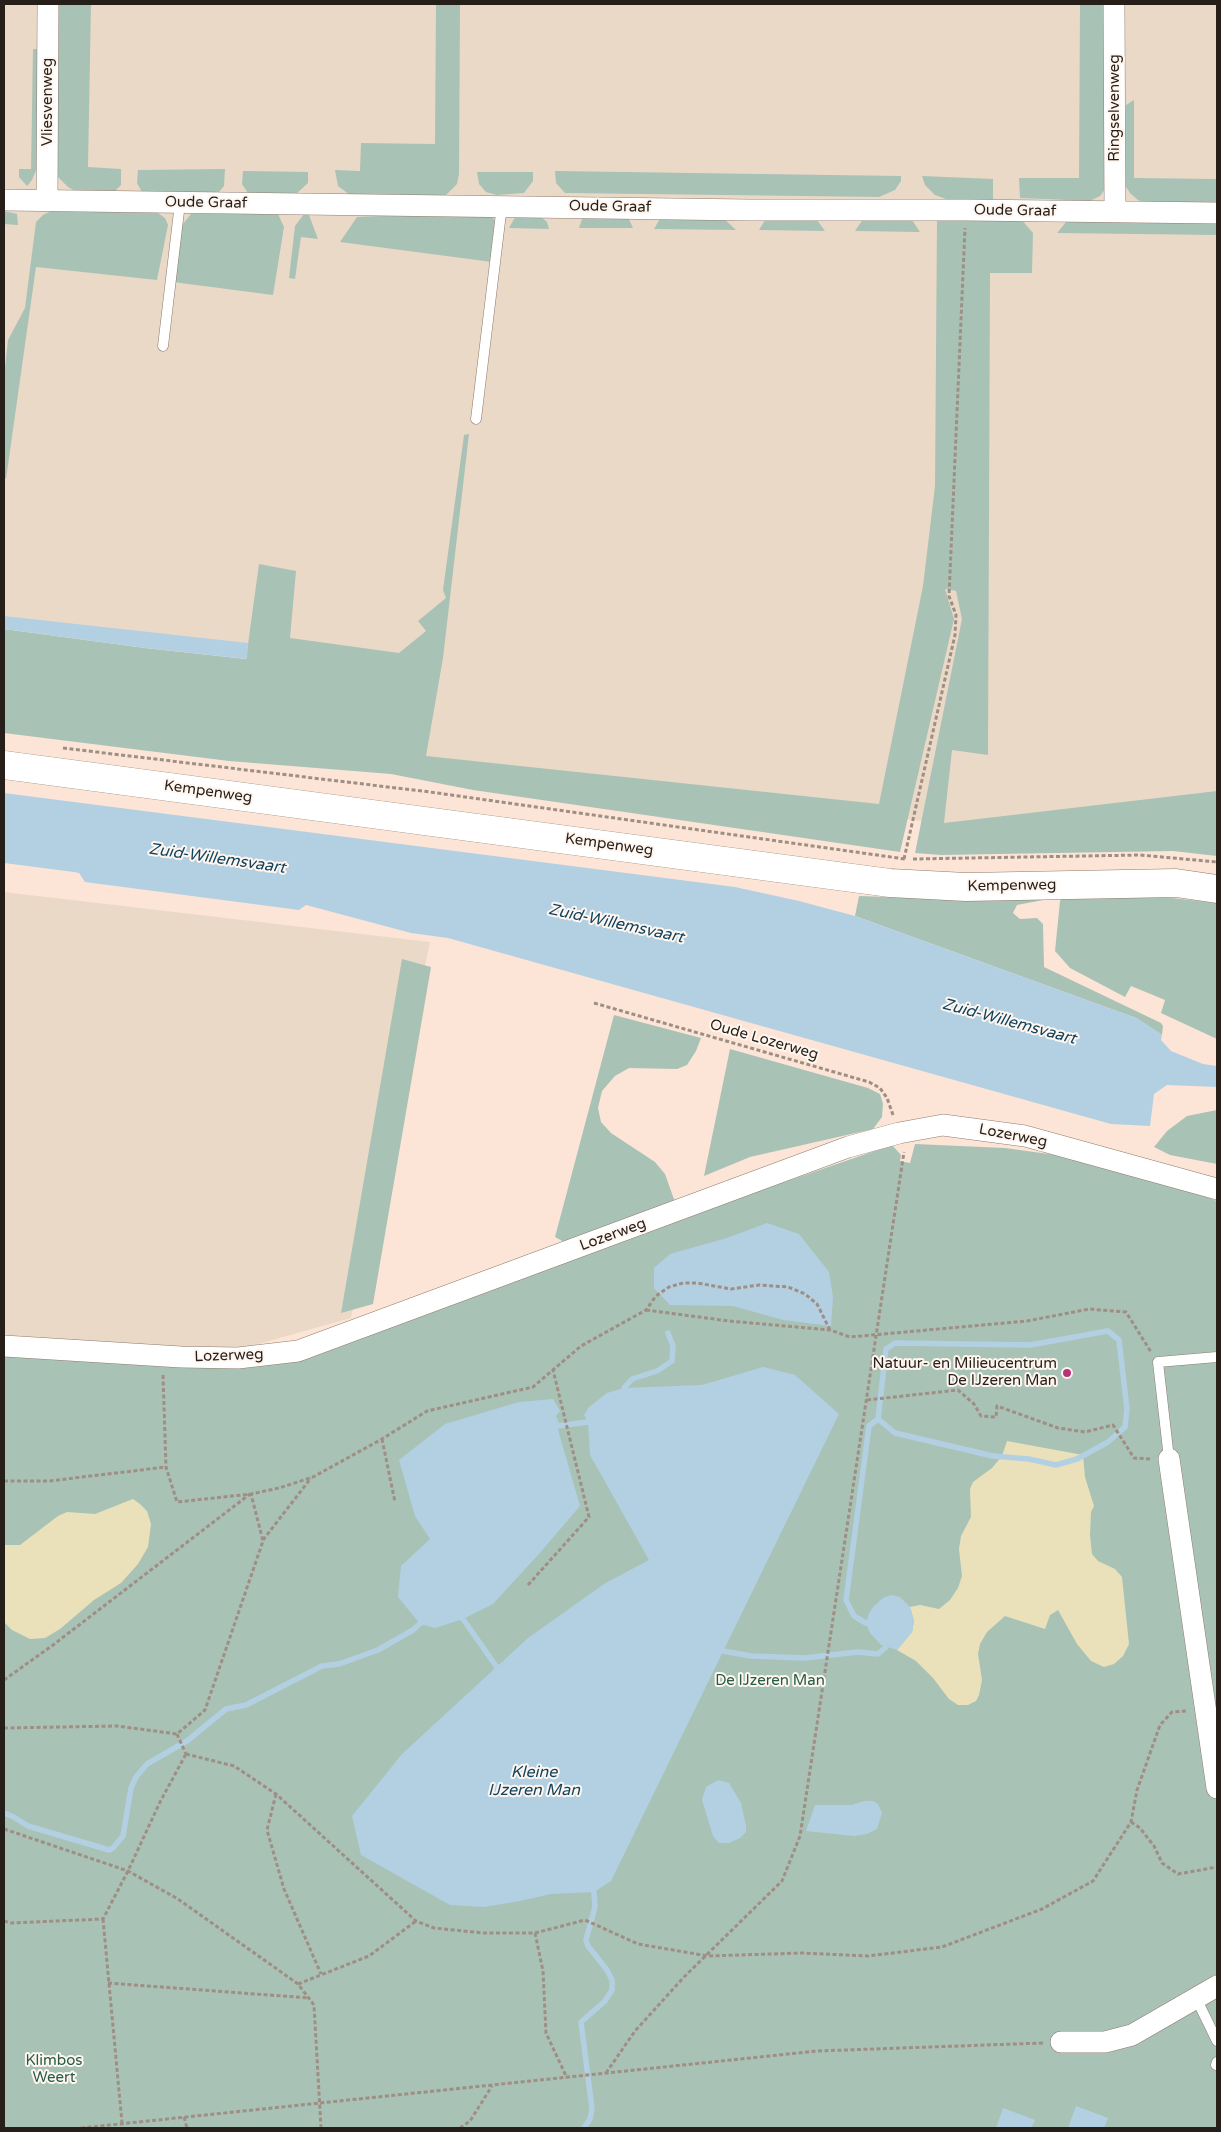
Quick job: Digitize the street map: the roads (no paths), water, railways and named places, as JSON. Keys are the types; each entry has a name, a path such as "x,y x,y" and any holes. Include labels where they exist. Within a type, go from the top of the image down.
{"main road":[{"name":"Kempenweg","path":"4,765 890,883 966,887 1176,883 1217,889"}],"street":[{"name":"Vliesvenweg","path":"48,4 48,200"},
{"name":"Ringselvenweg","path":"1114,4 1115,212"},
{"name":"Oude Graaf","path":"4,200 749,210 1217,213"},
{"name":"Lozerweg","path":"4,1346 238,1358 298,1351 848,1147 899,1133 943,1125 1025,1136 1217,1189"},
{"path":"1169,1459 1211,1720 1217,1788"},
{"path":"1062,2042 1105,2042 1132,2035 1217,1986"}],"lane":[{"path":"163,346 180,203"},
{"path":"476,419 502,206"},
{"path":"1169,1459 1158,1362 1217,1357"},
{"path":"1196,1998 1217,2041"}],"water":[{"path":"4,616 248,643 247,659 145,648 4,629"},
{"name":"Zuid-Willemsvaart","path":"4,793 735,887 799,901 855,916 1136,1018 1162,1035 1161,1040 1171,1051 1203,1064 1217,1066 1217,1087 1167,1085 1154,1094 1150,1126 1111,1124 448,938 411,933 306,905 299,910 85,882 79,873 4,863"},
{"path":"767,1223 799,1234 829,1272 833,1297 831,1326 783,1320 733,1306 670,1305 654,1288 654,1268 670,1254 727,1238"},
{"name":"Kleine IJzeren Man","path":"763,1367 795,1375 839,1414 611,1881 594,1892 551,1894 484,1907 450,1905 361,1855 352,1816 402,1754 528,1638 604,1584 649,1560 590,1455 588,1422 584,1415 589,1407 607,1393 624,1388 702,1385"},
{"path":"553,1399 560,1411 556,1416 559,1423 557,1426 580,1506 493,1604 463,1619 435,1628 420,1624 398,1597 401,1566 430,1539 415,1516 399,1460 445,1424 519,1402"},
{"path":"891,1595 900,1597 910,1607 914,1621 912,1632 897,1650 881,1645 870,1633 866,1623 869,1613 874,1606 883,1598"},
{"path":"718,1780 729,1783 741,1803 746,1826 746,1832 740,1838 729,1843 719,1843 713,1836 702,1800 706,1787"},
{"path":"864,1801 873,1801 878,1804 882,1813 877,1829 867,1834 854,1836 806,1831 815,1805 852,1805"},
{"path":"1076,2106 1108,2118 1104,2128 1068,2128"},
{"path":"1003,2108 1035,2120 1031,2128 996,2128"}],"waterway":[{"path":"866,1623 854,1616 846,1600 869,1426 878,1419 886,1349 895,1343 1030,1345 1108,1331 1119,1340 1127,1409 1125,1427 1108,1442 1077,1459 1056,1465 1029,1459 993,1456 895,1433 878,1419"},
{"path":"624,1388 632,1379 657,1371 672,1361 673,1346 668,1333"},
{"path":"557,1426 588,1422"},
{"path":"458,1616 463,1619 496,1666 498,1673"},
{"path":"4,1813 28,1826 109,1850 123,1836 131,1788 136,1777 147,1764 187,1741 226,1709 246,1705 322,1666 339,1664 378,1650 413,1630 425,1619"},
{"path":"723,1651 751,1656 804,1658 858,1652 878,1654 885,1648"},
{"path":"584,2128 590,2119 592,2109 581,2022 605,2001 612,1990 612,1980 607,1970 588,1946 586,1940 595,1907 594,1892 591,1887"}],"place":[{"name":"Natuur- en Milieucentrum De IJzeren Man","path":"1067,1373"}],"park label":[{"name":"De IJzeren Man","path":"770,1681"},
{"name":"Klimbos Weert","path":"54,2070"}]}
